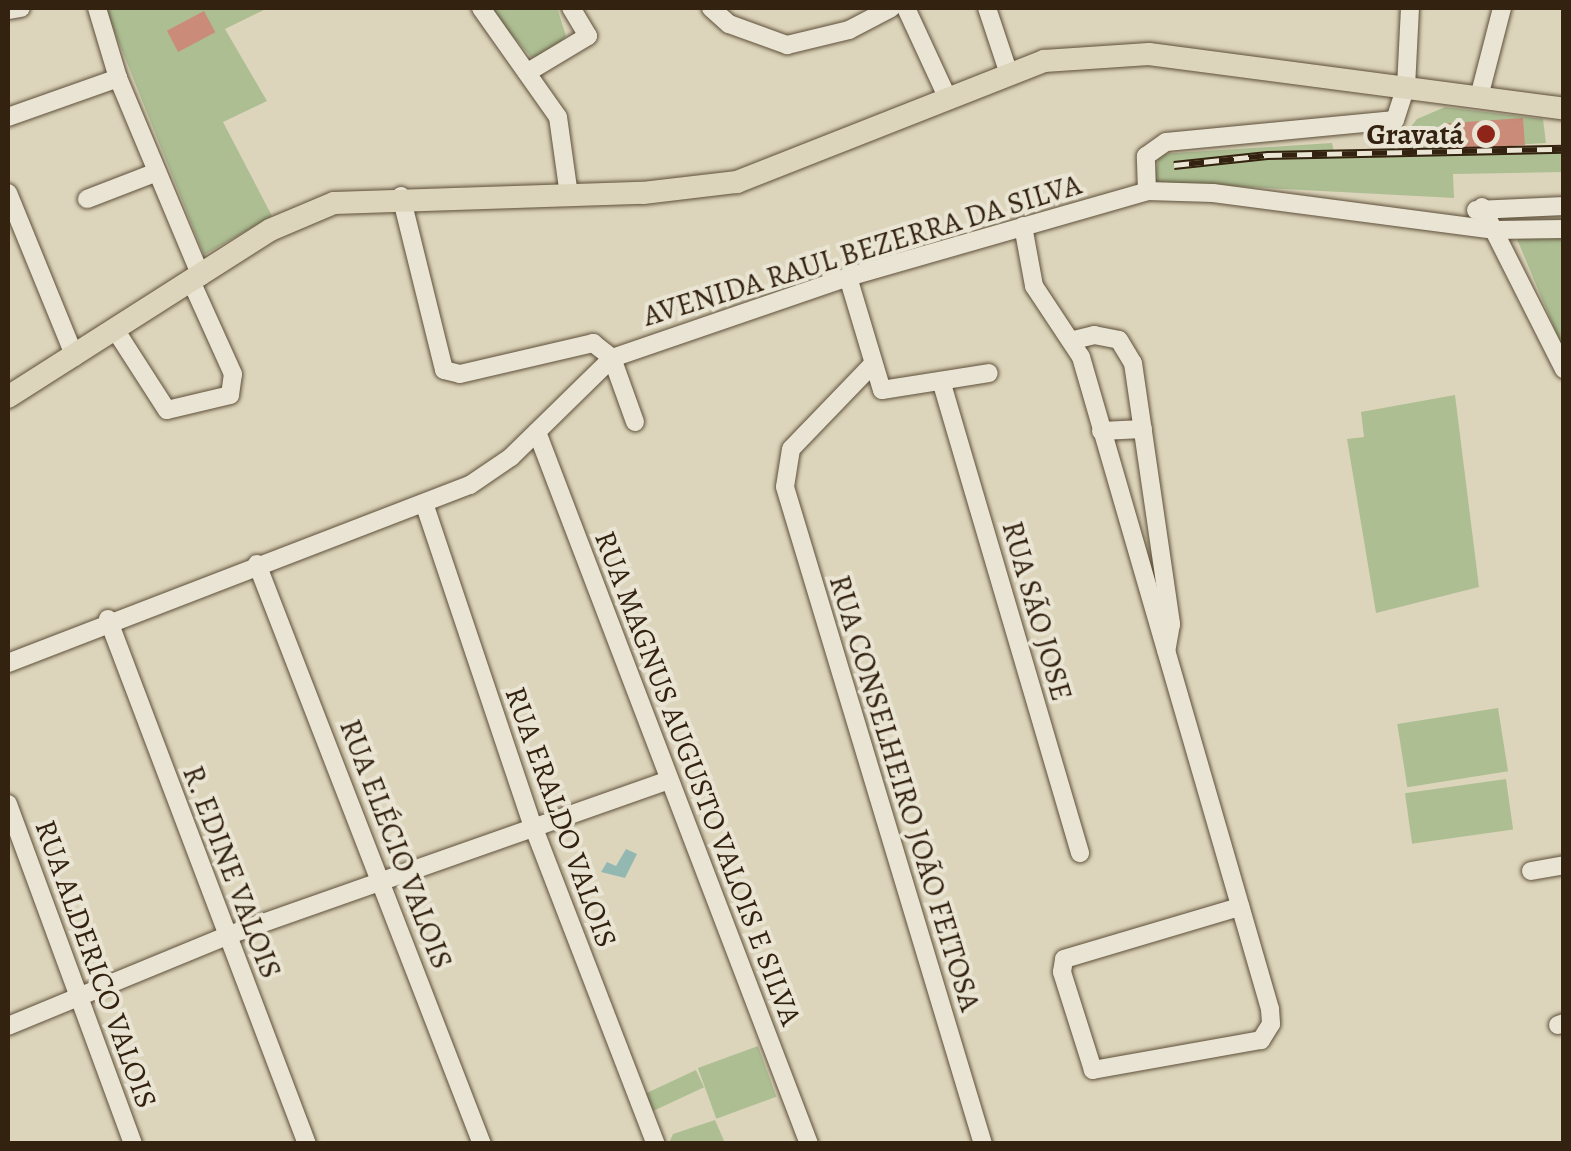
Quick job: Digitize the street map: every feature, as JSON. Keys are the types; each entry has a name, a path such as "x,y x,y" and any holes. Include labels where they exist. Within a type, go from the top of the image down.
{"main road":[{"path":"8,397 270,230 320,208 401,196 569,196 762,176 1044,61 1149,54 1564,109"}],"street":[{"path":"8,10 21,8"},
{"path":"96,8 118,78 158,172 233,374 230,395 167,410 116,331"},
{"path":"481,8 528,72 562,129 569,196"},
{"path":"528,72 588,36 572,8"},
{"path":"712,8 728,24 787,45 849,30 891,8"},
{"path":"906,8 948,99"},
{"path":"986,8 1009,74"},
{"path":"1146,191 1146,156 1152,147 1372,126 1402,112 1410,8"},
{"path":"1479,97 1502,8"},
{"path":"8,118 118,78"},
{"path":"87,199 158,172"},
{"name":"AVENIDA RAUL BEZERRA DA SILVA","path":"8,662 108,620 426,506 470,486 538,432 612,358 848,277 1146,191 1453,220 1494,230 1564,229"},
{"path":"8,192 75,357"},
{"path":"401,196 441,364 460,374 583,342 612,358 634,422"},
{"name":"AVENIDA RAUL BEZERRA DA SILVA","path":"1453,220 1482,208 1564,206"},
{"path":"1482,208 1564,369"},
{"path":"1023,226 1034,286 1074,340 1165,657 1240,906 1270,1009 1267,1034 1093,1070 1062,972 1064,959 1240,906"},
{"path":"848,277 871,366 890,393 989,373"},
{"path":"1074,340 1094,335 1119,340 1134,364 1171,624 1165,657"},
{"name":"RUA CONSELHEIRO JOÃO FEITOSA","path":"871,366 786,457 785,487 826,636 982,1144"},
{"name":"RUA SÃO JOSE","path":"942,384 1080,854"},
{"path":"1101,431 1143,428"},
{"name":"RUA MAGNUS AUGUSTO VALOIS E SILVA","path":"538,432 809,1144"},
{"name":"RUA ERALDO VALOIS","path":"426,506 533,826 656,1144"},
{"name":"RUA ELÉCIO VALOIS","path":"257,564 482,1144"},
{"name":"R. EDINE VALOIS","path":"108,620 307,1144"},
{"path":"8,1026 226,936 381,878 668,780"},
{"name":"RUA ALDERICO VALOIS","path":"8,804 133,1144"},
{"path":"1531,870 1564,865"}],"green space":[{"path":"105,8 268,8 225,29 267,101 223,122 272,216 204,255"},
{"path":"488,8 557,8 566,36 555,49 532,58"},
{"path":"1445,107 1543,119 1546,143 1423,150 1563,146 1563,172 1453,174 1454,198 1154,182 1159,154 1332,143 1334,151 1410,150 1409,129 1417,119"},
{"path":"1563,233 1563,349 1517,239"},
{"path":"1455,395 1479,587 1376,613 1347,439 1364,437 1361,412"},
{"path":"1498,708 1508,771 1407,787 1397,724"},
{"path":"1506,779 1513,830 1412,844 1405,793"},
{"path":"758,1046 776,1097 716,1119 698,1068"},
{"path":"696,1070 704,1087 651,1112 643,1095"},
{"path":"715,1120 725,1143 669,1143 673,1134"}],"water":[{"path":"626,849 637,854 625,878 601,872 607,862 616,866"}],"building":[{"path":"204,11 215,32 178,52 167,31"},
{"name":"Gravatá","path":"1523,118 1525,145 1450,150 1448,123"}],"railway":[{"path":"1174,165 1267,155 1564,149"}],"place":[{"name":"Gravatá","path":"1486,134"}]}
